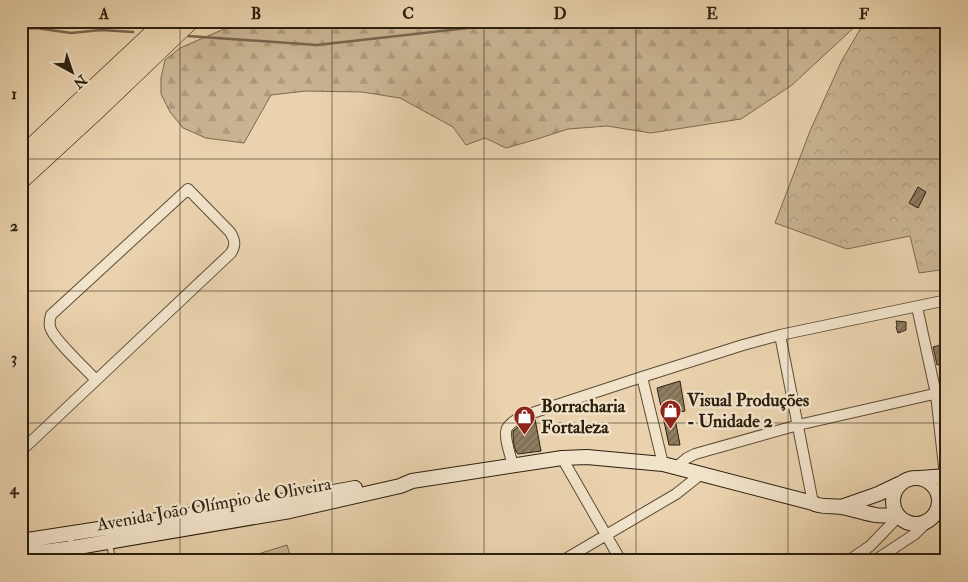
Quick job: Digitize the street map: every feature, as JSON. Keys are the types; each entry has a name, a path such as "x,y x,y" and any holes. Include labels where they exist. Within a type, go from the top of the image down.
{"highway":[{"path":"21,157 166,21"},
{"path":"21,180 190,21"}],"main road":[{"name":"Avenida João Olímpio de Oliveira","path":"21,555 72,554 108,541 290,511 400,486 412,481 562,458 587,457 669,466 817,505 841,507 877,516 897,516"},
{"path":"916,478 924,479 936,490 937,510 922,524 906,523 897,516 892,498 895,491 904,481 916,478 946,476"},
{"name":"Avenida João Olímpio de Oliveira","path":"21,541 306,497 398,478 412,481"},
{"name":"Avenida João Olímpio de Oliveira","path":"841,507 900,484"}],"street":[{"path":"21,451 231,254 235,247 234,239 230,232 188,189 51,315 49,325 52,331 96,380"},
{"path":"513,466 506,437 512,422 520,417 743,345 780,335 947,300"},
{"path":"874,561 888,557 915,534 937,510 946,476 936,394 917,307"},
{"path":"780,335 813,503"},
{"path":"642,377 669,466 695,454 798,425 947,391"},
{"path":"562,458 621,561"},
{"path":"562,561 676,494 700,475"},
{"path":"848,561 870,546 897,516"}],"lane":[{"path":"108,527 111,561"},
{"path":"70,534 72,554"}],"green space":[{"path":"263,21 861,21 792,85 741,119 651,133 607,126 568,129 506,148 485,138 466,145 453,127 400,98 362,92 306,91 271,95 244,143 206,138 183,128 170,112 161,94 161,78 165,60 180,48 224,29"},
{"path":"865,21 947,21 947,269 919,273 910,236 847,249 775,223 810,131 842,60"},
{"path":"287,545 292,561 264,561 261,553"}],"building":[{"path":"918,187 926,192 918,208 909,203"},
{"path":"896,321 906,322 906,330 898,333"},
{"path":"944,344 947,363 937,365 933,347"},
{"name":"Visual Produções - Unidade 2","path":"680,381 685,411 674,413 680,445 669,445 657,388"},
{"name":"Borracharia Fortaleza","path":"535,419 541,451 518,454 514,445 513,431 523,423"}],"waterway":[{"path":"188,36 317,45 529,21"},
{"path":"21,29 36,28 71,33 101,30 133,32"}],"place":[{"name":"Visual Produções - Unidade 2","path":"671,429"},
{"name":"Borracharia Fortaleza","path":"525,435"}]}
